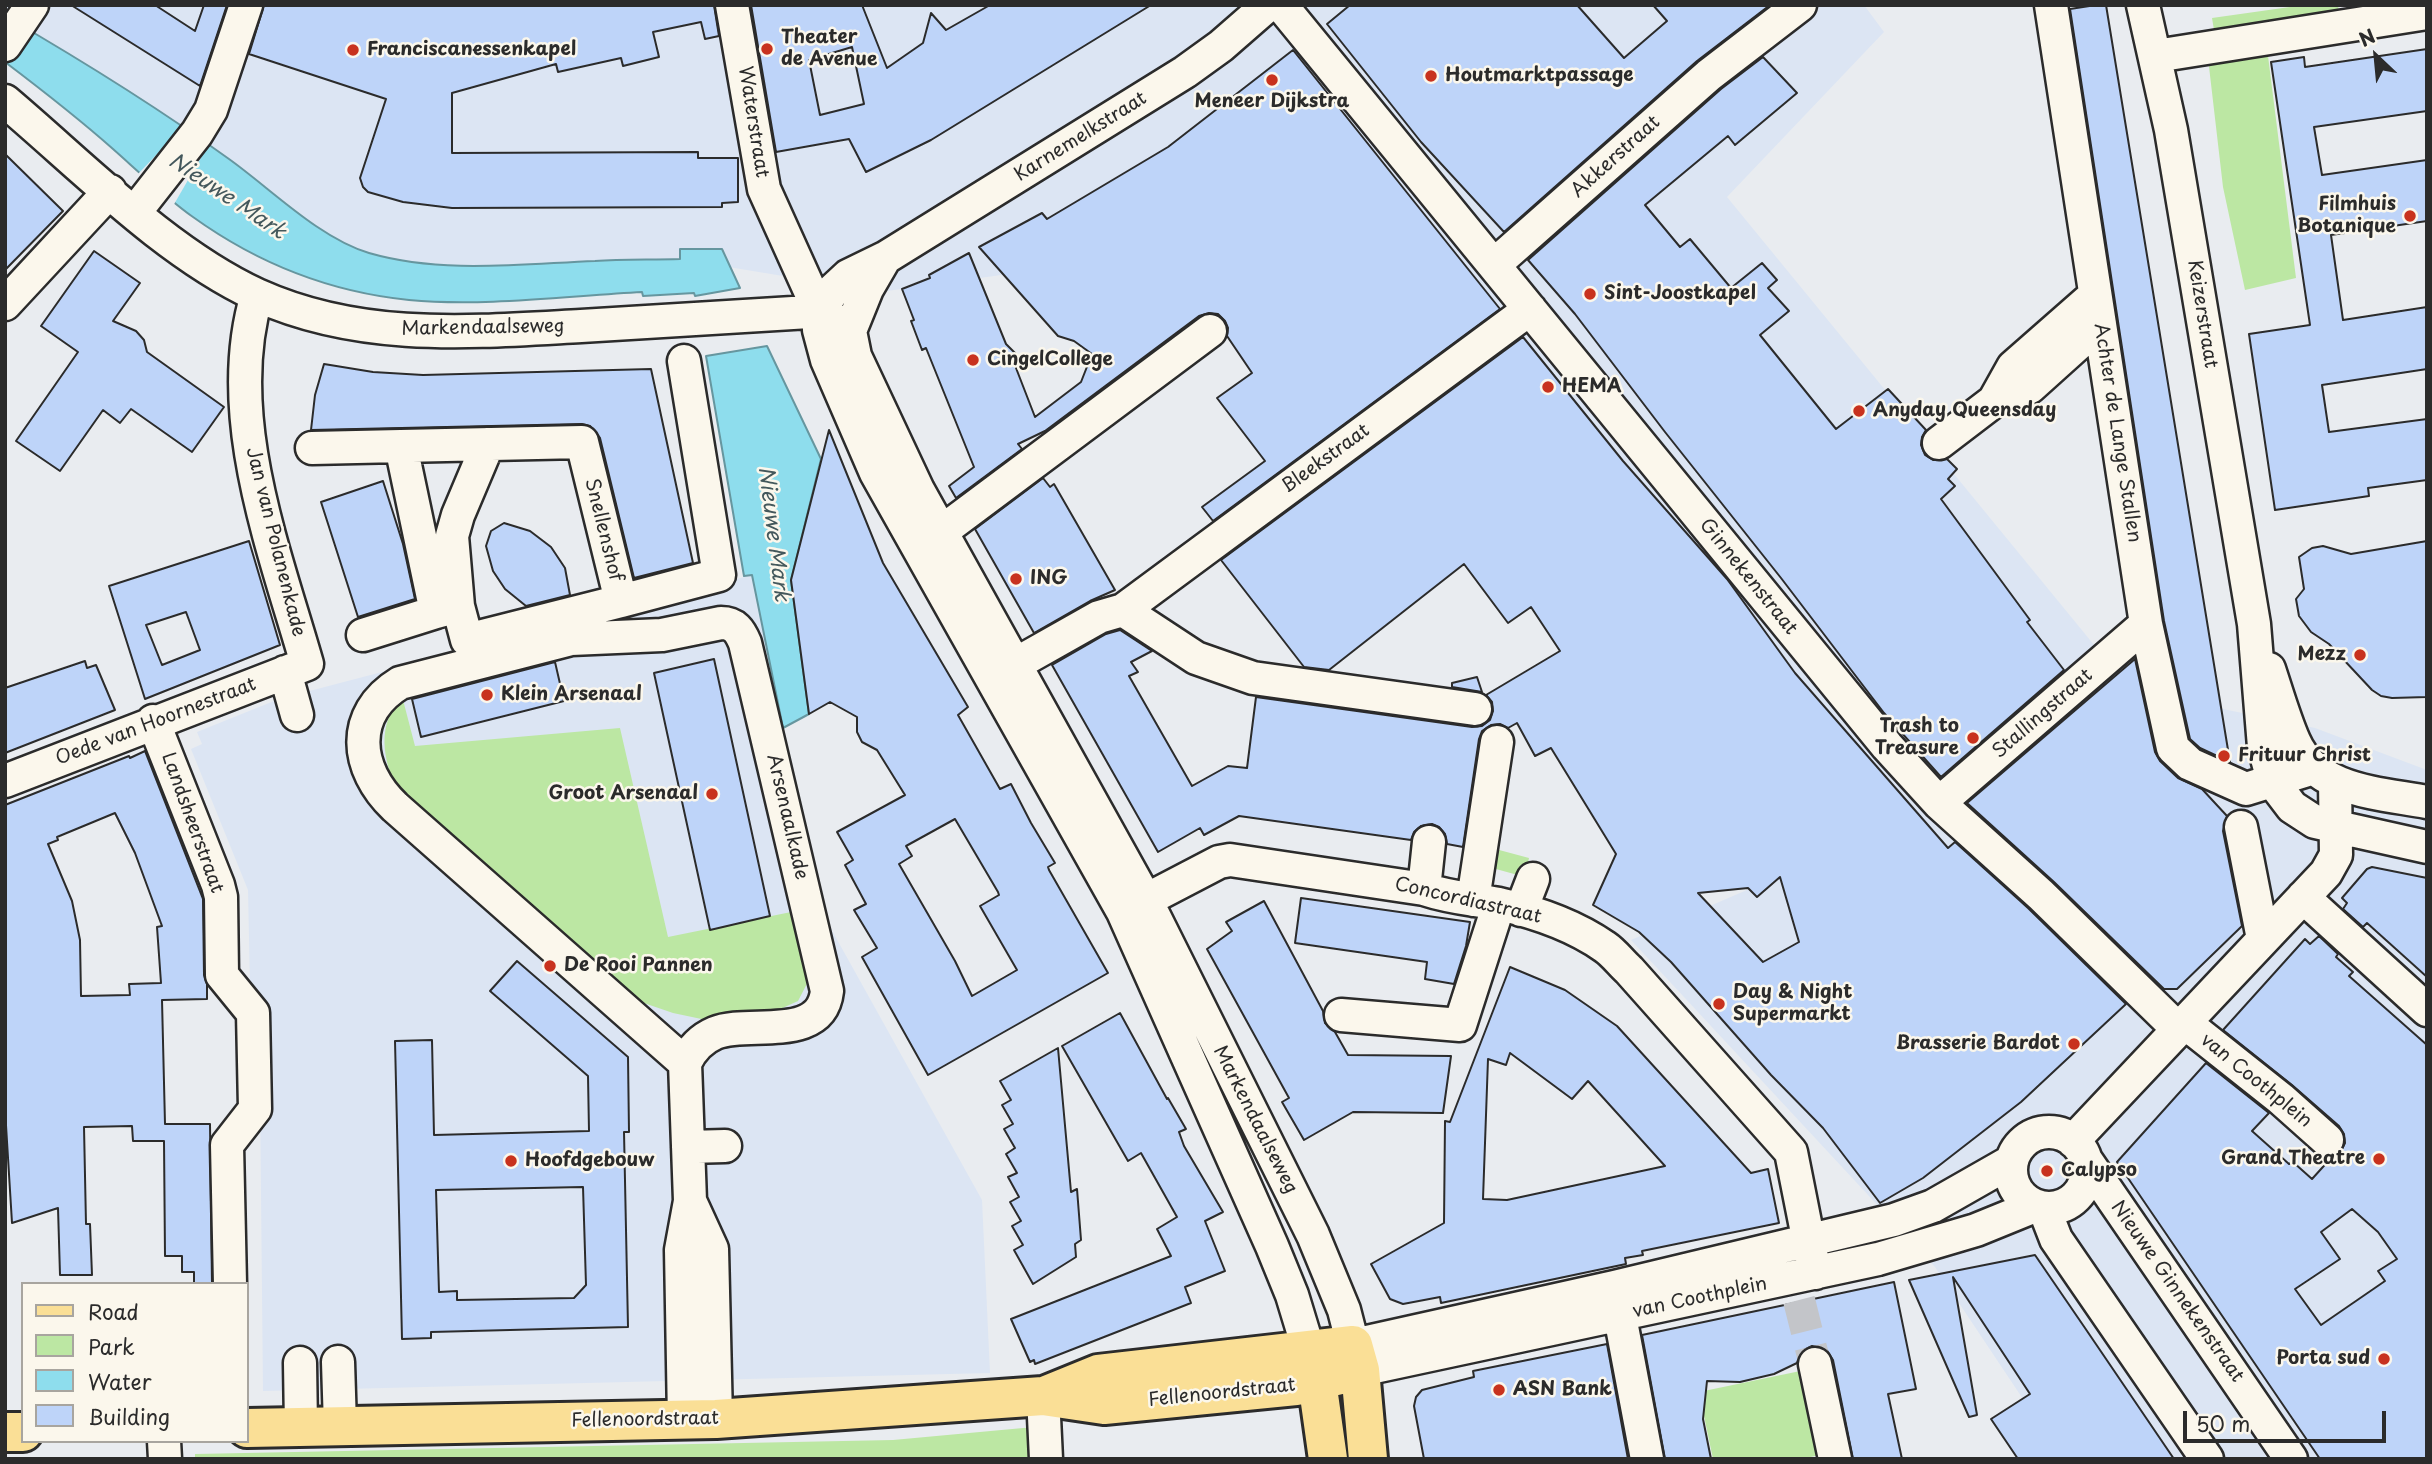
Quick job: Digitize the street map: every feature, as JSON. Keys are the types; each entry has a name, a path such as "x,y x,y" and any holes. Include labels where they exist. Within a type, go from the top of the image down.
{"main road":[{"path":"1313,1366 1357,1357"},
{"name":"Markendaalseweg","path":"1357,1357 1368,1459"},
{"name":"Markendaalseweg","path":"1313,1366 1328,1459"},
{"name":"Fellenoordstraat","path":"248,1428 700,1419 1042,1396 1104,1405 1296,1386 1313,1366"}],"street":[{"path":"144,201 197,133 211,110 246,5"},
{"name":"Waterstraat","path":"733,5 764,190 820,313"},
{"name":"Karnemelkstraat","path":"820,313 829,295 855,271 885,258 1198,64 1268,5"},
{"name":"Ginnekenstraat","path":"1282,5 1361,86 1494,265 1886,746 1939,803 2181,1026"},
{"name":"Akkerstraat","path":"1494,265 1660,117 1735,46 1800,5"},
{"name":"Achter de Lange Stallen","path":"2051,5 2146,624 2173,748 2190,764 2246,789 2278,789"},
{"name":"Keizerstraat","path":"2143,5 2171,130 2254,624 2264,747 2278,789"},
{"path":"2156,56 2427,13"},
{"name":"Markendaalseweg","path":"5,101 110,191 144,201 193,257 257,295 330,320 365,327 438,332 820,313 849,295 867,289"},
{"path":"5,304 110,191"},
{"name":"Karnemelkstraat","path":"867,289 885,258"},
{"path":"820,313 850,331 867,289"},
{"name":"Jan van Polanenkade","path":"257,295 246,339 249,441 296,668 297,715"},
{"name":"Bleekstraat","path":"1003,671 1099,617 1123,610 1530,309"},
{"path":"1939,443 1994,401 2030,387 2097,309"},
{"name":"Markendaalseweg","path":"820,313 820,339 827,360 876,473 929,539 1135,906 1313,1235 1344,1310 1357,1357"},
{"name":"Markendaalseweg","path":"850,331 856,356 918,491 929,539"},
{"path":"929,539 1046,466 1210,331"},
{"path":"621,601 719,575 684,361"},
{"name":"Snellenshof","path":"312,448 488,444 582,442 621,601 467,640 447,609 401,446"},
{"name":"Snellenshof","path":"447,609 452,536 488,444"},
{"path":"363,635 447,609"},
{"path":"1123,610 1196,658 1253,678 1475,709"},
{"name":"Arsenaalkade","path":"713,623 728,623 739,630 750,658 826,982 826,998 819,1010 806,1021 790,1026 714,1033 697,1045 685,1063 387,800 367,767 363,739 374,706 385,694 400,683 571,639 662,635 713,623"},
{"name":"Stallingstraat","path":"1939,803 2146,624"},
{"name":"Keizerstraat","path":"2254,624 2294,742 2324,775"},
{"name":"Oede van Hoornestraat","path":"5,780 296,668"},
{"name":"Landsheerstraat","path":"153,721 218,885 221,897 222,975 253,1013 255,1109 227,1146 230,1282"},
{"path":"1341,1015 1460,1025 1498,905 1497,742"},
{"path":"2427,802 2324,775 2278,789 2303,816 2315,822 2427,847"},
{"name":"van Coothplein","path":"2079,1150 2181,1026 2326,873 2336,855 2336,827 2324,775"},
{"path":"2241,827 2263,939"},
{"path":"1424,888 1429,842"},
{"name":"Concordiastraat","path":"1135,906 1219,862 1230,860 1424,888 1450,897 1498,905 1552,920 1606,947 1791,1152 1808,1240 1802,1284"},
{"path":"1498,905 1533,879"},
{"path":"2303,897 2427,1010"},
{"name":"Markendaalseweg","path":"1135,906 1292,1295 1313,1366"},
{"name":"van Coothplein","path":"2181,1026 2281,1099 2326,1140"},
{"path":"685,1063 690,1201 712,1250 700,1419"},
{"name":"van Coothplein","path":"1357,1357 1617,1301 1808,1240 1894,1220 1933,1206 2012,1161 2022,1143 2040,1133 2060,1134 2079,1150 2087,1174 2078,1195 2057,1208 2040,1207 1976,1230 1802,1284 1617,1301"},
{"path":"688,1147 725,1146"},
{"name":"Nieuwe Ginnekenstraat","path":"2079,1150 2291,1459"},
{"path":"2012,1161 2013,1184 2025,1200 2040,1207 2056,1239 2207,1459"},
{"path":"1617,1301 1644,1445"},
{"path":"338,1362 340,1426"},
{"path":"300,1363 301,1427"},
{"path":"1815,1364 1835,1459"},
{"path":"1042,1396 1046,1459"}],"shaded area":[{"path":"5,5 1864,5 1884,32 1727,197 2131,690 2315,728 2427,770 2427,1459 2063,1459 1935,1267 1631,940 1835,852 1773,757 1304,177 1058,267 880,292 680,259 544,265 419,263 365,252 330,236 225,156 77,58 5,16"},
{"name":"De Rooi Pannen","path":"752,575 820,909 982,1200 990,1373 263,1391 259,996 250,984 248,890 191,749 202,744 197,732 279,699"}],"green space":[{"path":"2304,5 2338,5 2339,13 2214,30 2212,18"},
{"path":"2267,48 2296,278 2245,290 2223,187 2208,58"},
{"path":"402,696 415,746 620,728 668,937 801,910 811,976 798,1001 767,1015 711,1021 673,1013 638,1001 397,791 388,766 384,742 388,719"},
{"path":"1488,847 1529,858 1525,877 1485,866"},
{"path":"1810,1369 1828,1453 1802,1459 1713,1459 1699,1392"},
{"path":"1034,1427 1052,1459 195,1459 195,1454 893,1440"}],"water":[{"name":"Nieuwe Mark","path":"5,16 174,121 229,159 314,225 350,246 397,259 453,266 680,259 680,249 722,249 740,288 695,296 694,293 643,296 642,292 495,302 437,302 380,296 295,273 243,248 193,217 73,115 5,62"},
{"name":"Nieuwe Mark","path":"767,346 821,459 791,580 809,714 783,728 752,575 744,576 706,356"}],"pier":[{"path":"185,125 210,142 173,206 137,175"}],"building":[{"path":"71,5 155,5 195,31 204,5 227,5 200,86"},
{"path":"264,5 714,5 719,36 705,39 701,22 653,32 659,57 623,66 621,58 558,72 556,64 452,93 452,153 698,152 698,158 738,158 738,202 722,203 722,207 452,208 403,202 368,192 360,178 386,99 249,54"},
{"path":"751,5 862,5 887,68 923,43 931,13 946,30 990,5 1151,5 931,140 866,172 849,139 776,152","holes":["852,47 864,104 820,115 809,60"]},
{"path":"1350,5 1577,5 1624,58 1667,21 1653,5 1770,5 1697,61 1504,232 1421,142 1327,24"},
{"path":"2106,5 2230,762 2200,748 2190,739 2164,621 2070,9"},
{"path":"2427,49 2427,111 2314,127 2322,175 2427,160 2427,221 2331,235 2343,320 2427,307 2427,369 2322,385 2329,432 2427,419 2427,480 2368,488 2369,496 2275,510 2249,334 2310,325 2271,62 2304,57 2305,67"},
{"path":"1293,50 1500,309 1213,521 1202,507 1265,461 1217,398 1252,373 1227,336 1225,321 1218,314 1209,313 1199,316 1045,431 1018,444 1022,449 956,498 949,486 974,467 926,348 922,350 902,289 930,278 929,275 969,253 1006,344 1017,355 1016,368 1035,417 1081,382 1092,354 1074,341 1058,336 979,247 1042,213 1047,219 1168,147"},
{"path":"1763,57 1797,93 1735,145 1728,136 1645,205 1680,247 1690,239 1731,288 1762,263 1777,280 1768,288 1789,311 1760,335 1836,429 1888,389 1926,430 1921,445 1925,455 1933,460 1947,459 1957,469 1948,479 1955,486 1941,499 2064,670 1941,777 1884,713 1575,314 1528,260 1721,89"},
{"path":"5,154 63,211 5,270"},
{"path":"94,251 140,283 113,321 136,331 144,340 147,352 224,407 192,452 131,409 120,423 103,410 60,471 16,441 78,352 41,326"},
{"path":"1523,337 1623,461 1727,579 1795,673 1948,848 1955,842 2028,908 2126,1004 2021,1102 1923,1178 1880,1203 1823,1128 1771,1075 1671,962 1639,932 1593,905 1616,854 1551,748 1535,756 1517,723 1508,728 1500,724 1491,725 1482,731 1463,847 1447,844 1445,834 1432,824 1421,826 1414,832 1411,840 1239,816 1204,835 1200,828 1158,852 1052,665 1106,634 1120,630 1152,651 1131,662 1138,672 1129,676 1192,786 1228,766 1247,768 1256,697 1472,727 1482,726 1490,720 1493,711 1492,702 1486,695 1560,651 1531,607 1508,623 1464,564 1329,670 1304,667 1221,560","holes":["1780,877 1799,942 1763,962 1698,893 1748,888 1757,897"]},
{"path":"324,364 373,372 423,375 651,369 693,563 634,578 600,438 590,426 582,424 311,430 315,395"},
{"path":"829,430 883,563 968,707 958,715 1000,789 1011,784 1055,863 1048,867 1049,870 1108,973 928,1075 862,957 877,948 854,910 866,904 845,865 853,860 837,832 905,795 877,750 862,742 857,732 857,717 830,702 809,714 791,580","holes":["955,819 999,895 980,906 1017,970 972,996 899,864 912,856 906,846"]},
{"path":"1043,478 1050,487 1054,484 1115,590 1034,633 975,529"},
{"path":"383,481 403,544 415,599 358,617 321,502"},
{"path":"504,523 530,531 551,547 565,568 570,595 526,606 505,589 493,571 486,546 491,531"},
{"path":"249,541 280,645 145,699 109,586","holes":["186,612 200,650 162,665 146,625"]},
{"path":"2427,541 2427,697 2381,696 2372,690 2329,644 2311,632 2299,616 2296,599 2304,589 2299,557 2312,548 2323,546 2351,554"},
{"name":"Groot Arsenaal","path":"714,659 770,916 710,930 654,673"},
{"path":"2135,659 2155,752 2160,761 2178,778 2202,789 2227,816 2223,831 2242,926 2177,989 2164,989 2054,882 1967,803"},
{"path":"85,661 87,668 96,665 115,710 5,753 5,688"},
{"name":"Klein Arsenaal","path":"555,662 564,701 421,737 412,699"},
{"path":"1477,677 1482,692 1452,687 1452,683"},
{"path":"145,751 203,899 207,999 162,1000 165,1124 210,1124 212,1282 194,1282 194,1272 182,1272 182,1256 165,1256 164,1141 133,1141 132,1126 84,1127 86,1224 90,1224 92,1275 60,1275 58,1208 12,1223 5,1109 5,805 129,756 130,758","holes":["115,813 135,853 162,926 157,927 161,983 129,984 130,995 81,996 80,940 72,901 48,844 58,840 57,837"]},
{"path":"2372,867 2427,878 2427,977 2367,923 2363,927 2343,909 2347,903 2342,898 2367,869"},
{"path":"1301,898 1470,922 1466,946 1454,984 1425,979 1427,962 1295,943"},
{"path":"1264,901 1323,1011 1325,1023 1335,1032 1348,1055 1451,1056 1443,1113 1353,1112 1304,1140 1282,1102 1289,1098 1207,949 1232,931 1226,922"},
{"path":"2319,936 2353,972 2349,976 2427,1045 2427,1459 2320,1459 2117,1162 2206,1063 2269,1113 2252,1131 2289,1164 2293,1162 2312,1179 2331,1158 2340,1153 2345,1143 2339,1126 2223,1030 2305,939 2310,944","holes":["2352,1209 2378,1232 2397,1259 2378,1271 2385,1281 2321,1325 2295,1289 2340,1259 2321,1232"]},
{"name":"Hoofdgebouw","path":"517,961 628,1057 629,1132 624,1132 628,1327 431,1332 431,1338 402,1339 395,1041 432,1040 434,1135 589,1131 588,1076 490,991","holes":["583,1187 586,1285 574,1298 457,1300 457,1291 439,1292 436,1190"]},
{"path":"1510,967 1565,990 1617,1026 1751,1173 1768,1169 1779,1223 1642,1251 1643,1255 1625,1258 1626,1264 1441,1303 1440,1297 1403,1304 1390,1299 1371,1264 1444,1223 1445,1121 1450,1122","holes":["1510,1053 1572,1099 1588,1081 1665,1166 1507,1200 1483,1199 1488,1059 1506,1065"]},
{"path":"1120,1013 1186,1129 1179,1132 1184,1146 1223,1212 1205,1221 1225,1271 1185,1287 1191,1303 1035,1364 1034,1360 1030,1362 1011,1319 1171,1256 1157,1229 1177,1217 1141,1153 1128,1161 1062,1046"},
{"path":"1058,1048 1071,1192 1077,1189 1081,1240 1075,1244 1076,1257 1033,1284 1014,1250 1023,1245 1012,1226 1021,1221 1010,1202 1019,1197 1008,1177 1017,1173 1006,1154 1015,1148 1004,1129 1013,1124 1002,1105 1011,1100 1000,1081"},
{"path":"2035,1255 2174,1459 2018,1459 1991,1419 2030,1394 1953,1277 1977,1415 1969,1417 1909,1280"},
{"path":"1894,1282 1916,1389 1888,1394 1902,1459 1853,1459 1833,1360 1826,1349 1812,1346 1802,1351 1797,1363 1774,1374 1740,1382 1707,1381 1703,1419 1711,1459 1665,1459 1642,1335"},
{"path":"1607,1344 1628,1459 1424,1459 1414,1406 1416,1397 1422,1390 1474,1377 1473,1371"}],"tunnel":[{"path":"1799,1300 1815,1364"}],"place":[{"name":"Theater de Avenue","path":"767,49"},
{"name":"Franciscanessenkapel","path":"353,50"},
{"name":"Houtmarktpassage","path":"1431,76"},
{"name":"Meneer Dijkstra","path":"1272,80"},
{"name":"Filmhuis Botanique","path":"2410,216"},
{"name":"Sint-Joostkapel","path":"1590,294"},
{"name":"CingelCollege","path":"973,360"},
{"name":"HEMA","path":"1548,387"},
{"name":"Anyday Queensday","path":"1859,411"},
{"name":"ING","path":"1016,579"},
{"name":"Mezz","path":"2360,655"},
{"name":"Klein Arsenaal","path":"487,695"},
{"name":"Trash to Treasure","path":"1973,738"},
{"name":"Frituur Christ","path":"2224,756"},
{"name":"Groot Arsenaal","path":"712,794"},
{"name":"De Rooi Pannen","path":"550,966"},
{"name":"Day & Night Supermarkt","path":"1719,1004"},
{"name":"Brasserie Bardot","path":"2074,1044"},
{"name":"Grand Theatre","path":"2379,1159"},
{"name":"Hoofdgebouw","path":"511,1161"},
{"name":"Calypso","path":"2047,1171"},
{"name":"Porta sud","path":"2384,1359"},
{"name":"ASN Bank","path":"1499,1390"}]}
